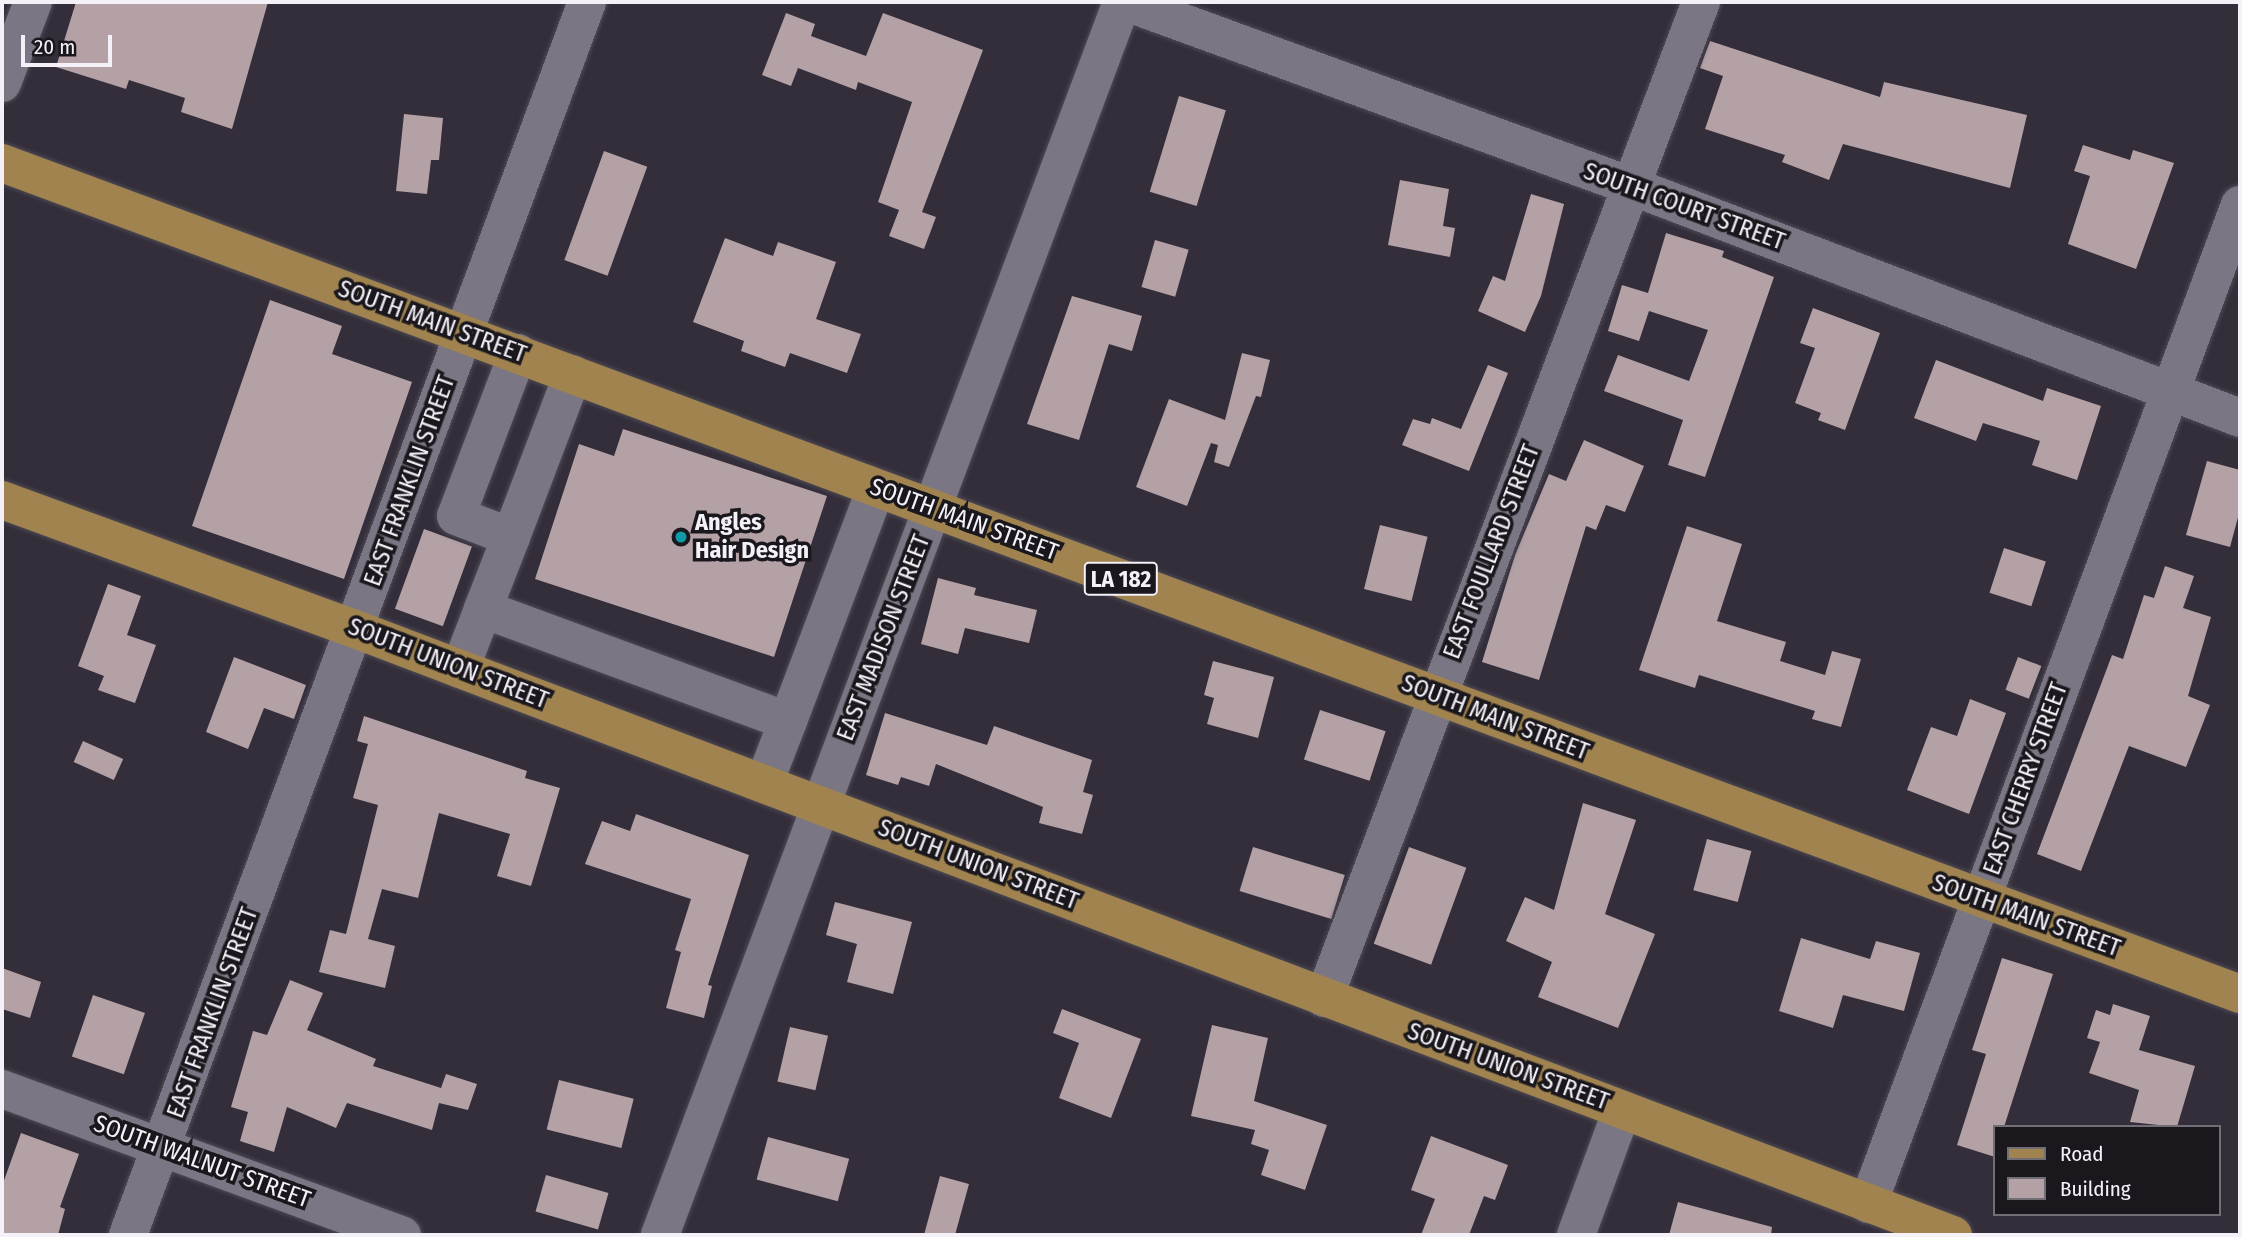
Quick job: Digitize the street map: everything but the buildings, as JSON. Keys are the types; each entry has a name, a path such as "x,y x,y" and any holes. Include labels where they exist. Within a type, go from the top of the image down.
{"main road":[{"name":"SOUTH MAIN STREET","path":"2,163 2240,994"},
{"name":"SOUTH UNION STREET","path":"2,500 764,783 1953,1235"}],"street":[{"path":"3,74 33,2"},
{"name":"EAST FRANKLIN STREET","path":"128,1235 163,1147 587,2"},
{"name":"SOUTH COURT STREET","path":"1124,2 1632,186 2240,418"},
{"name":"EAST MADISON STREET","path":"660,1235 1124,2"},
{"name":"EAST FOULLARD STREET","path":"1324,998 1701,2"},
{"name":"EAST CHERRY STREET","path":"1868,1204 2240,205"},
{"path":"456,516 518,353"},
{"path":"460,669 573,374"},
{"path":"764,783 876,488"},
{"path":"404,497 511,537"},
{"path":"483,609 788,721"},
{"name":"SOUTH WALNUT STREET","path":"2,1089 402,1235"},
{"path":"1576,1235 1622,1110"}],"place":[{"name":"Angles Hair Design","path":"681,537"}]}
